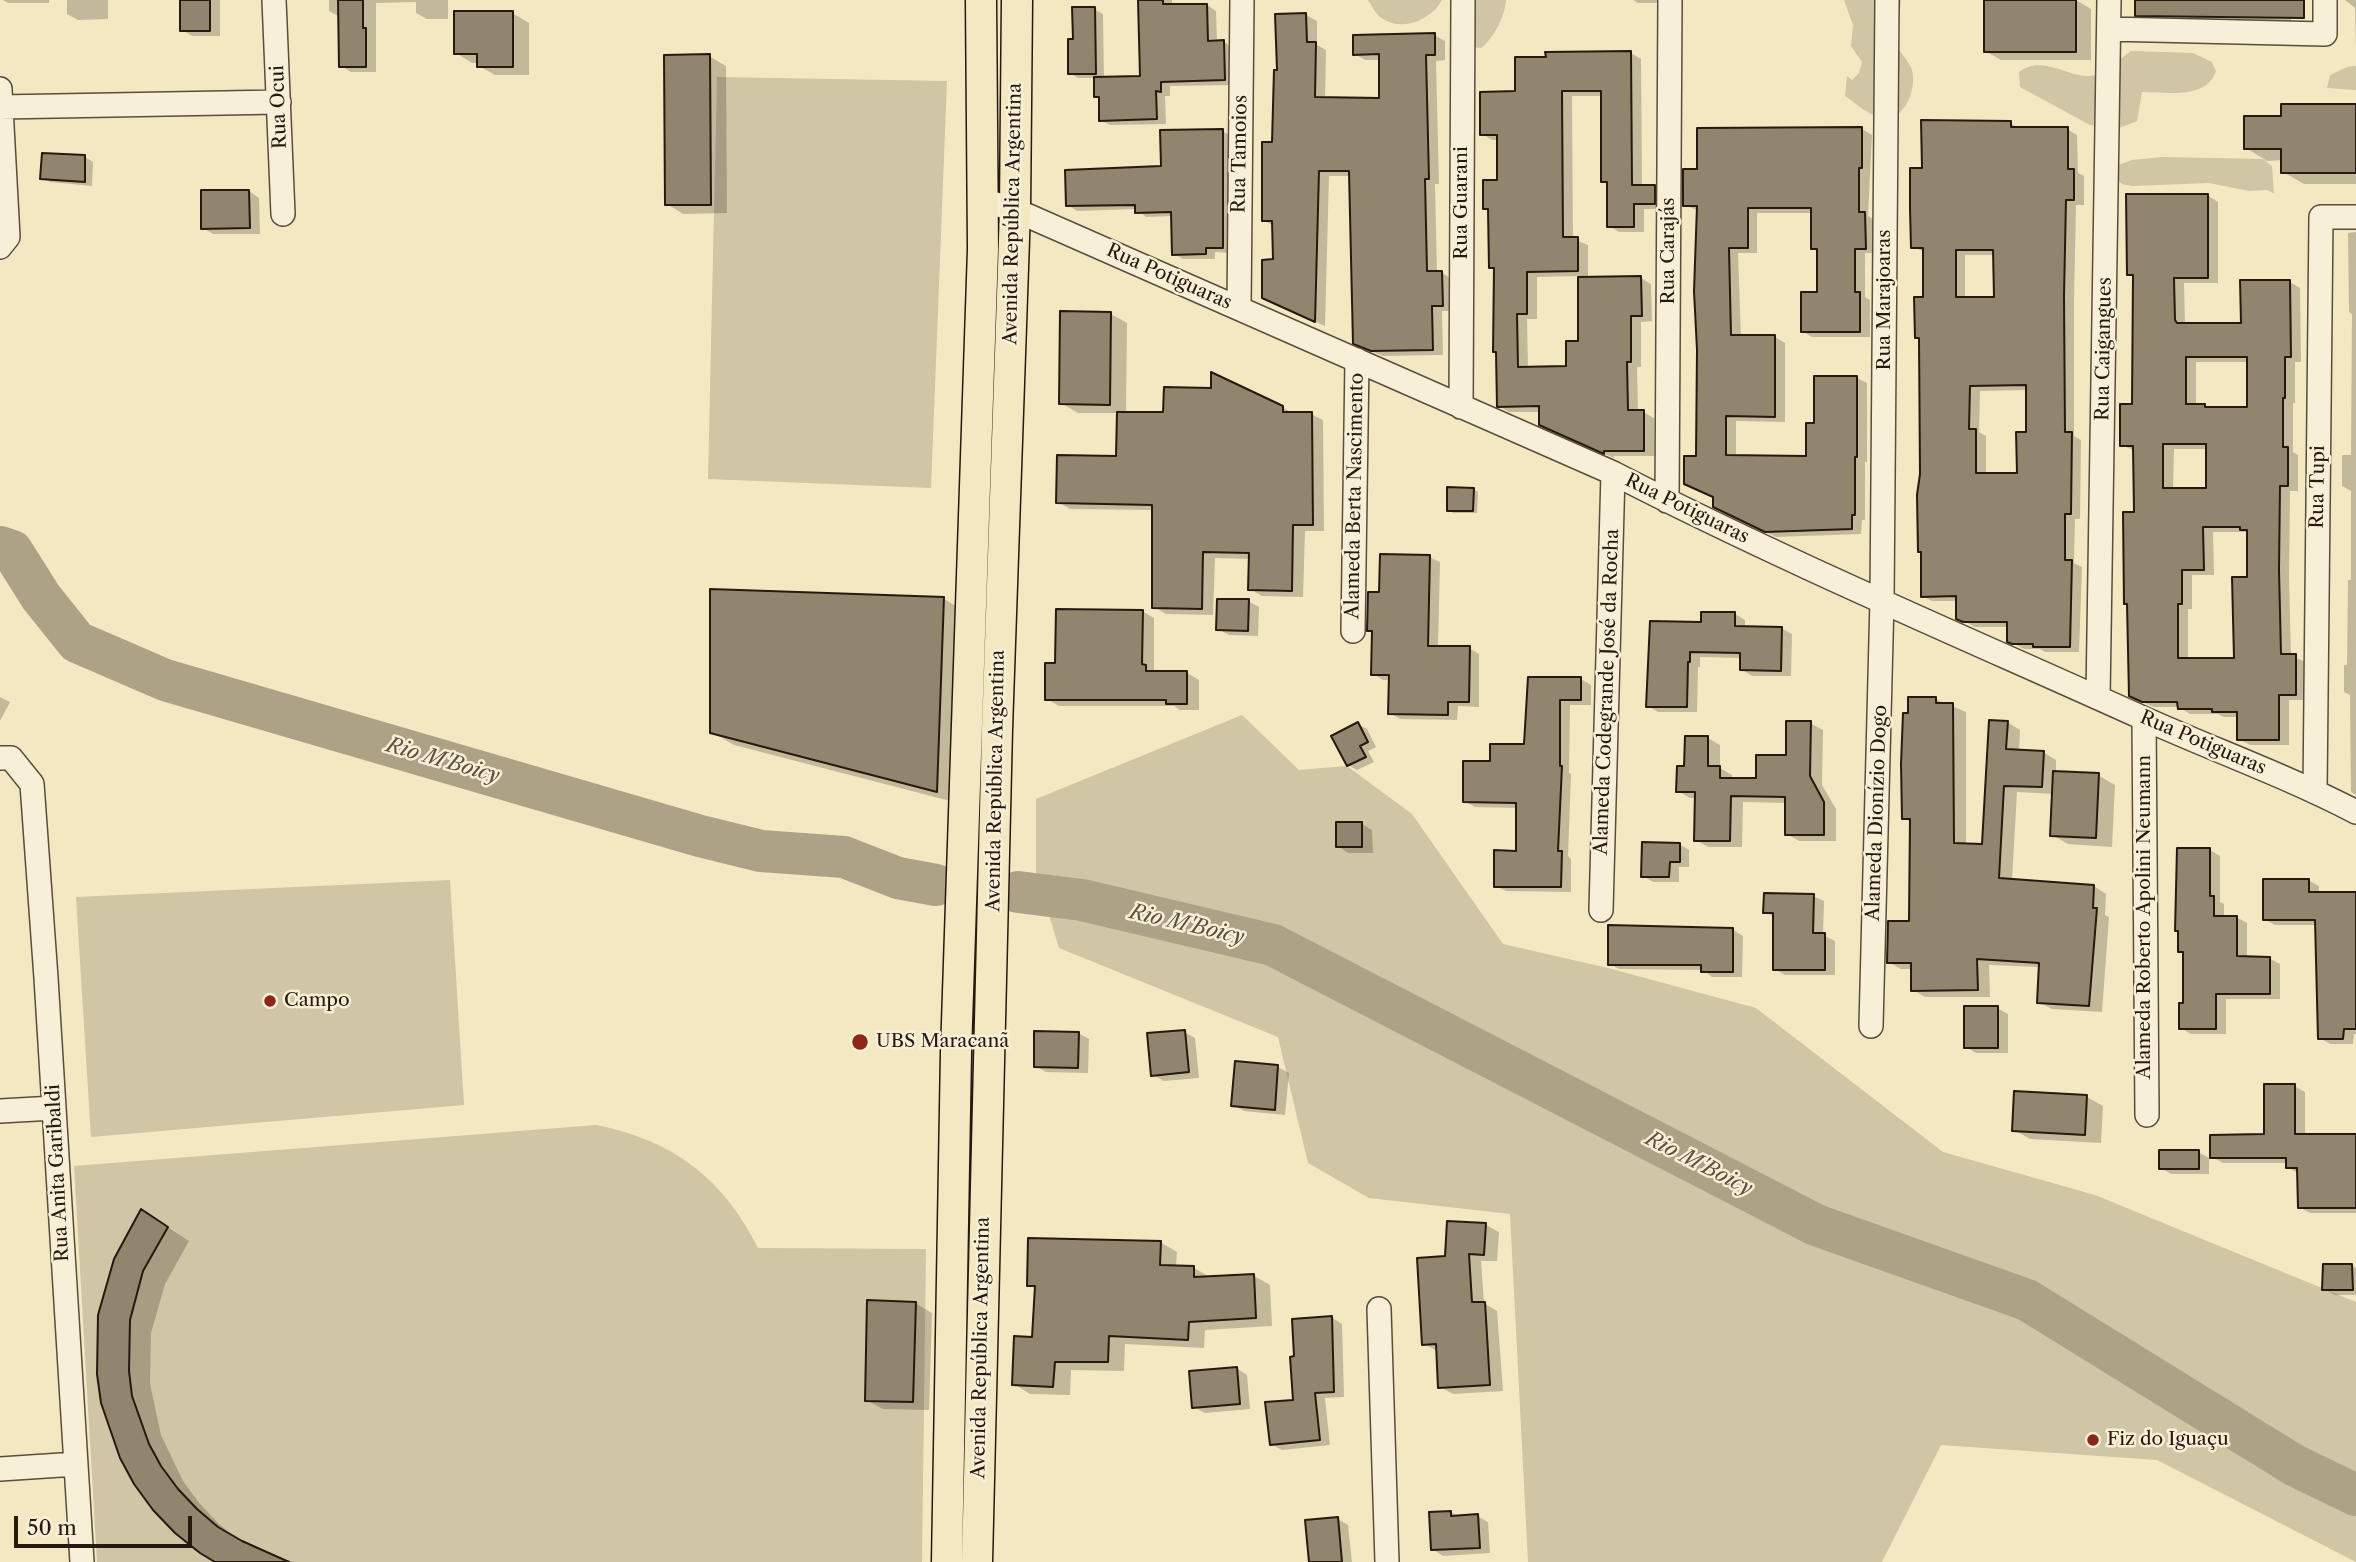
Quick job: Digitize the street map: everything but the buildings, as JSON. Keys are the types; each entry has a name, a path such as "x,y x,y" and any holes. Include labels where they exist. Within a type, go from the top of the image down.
{"main road":[{"name":"Avenida República Argentina","path":"947,1562 956,1052 983,200 981,0"},
{"name":"Avenida República Argentina","path":"977,1562 997,729 1015,210 1017,0"}],"street":[{"name":"Rua Ocui","path":"274,0 282,214"},
{"name":"Rua Tamoios","path":"1239,308 1242,0"},
{"name":"Rua Guarani","path":"1461,407 1463,0"},
{"name":"Rua Carajás","path":"1667,501 1670,0"},
{"name":"Rua Marajoaras","path":"1882,600 1887,0"},
{"name":"Rua Caigangues","path":"2098,697 2109,0"},
{"path":"2109,29 2325,34 2325,0"},
{"path":"0,247 8,237 0,101 279,102"},
{"name":"Rua Potiguaras","path":"983,200 1015,210 1613,473 1667,501 1882,600 2144,719 2315,791 2356,812"},
{"name":"Rua Tupi","path":"2315,791 2321,217 2356,217"},
{"name":"Alameda Berta Nascimento","path":"1353,631 1357,360"},
{"name":"Alameda Codegrande José da Rocha","path":"1601,910 1613,473"},
{"name":"Alameda Dionízio Dogo","path":"1871,1026 1882,600"},
{"name":"Alameda Roberto Apolini Neumann","path":"2144,719 2147,1115"},
{"name":"Rua Anita Garibaldi","path":"5,758 32,784 82,1562"},
{"path":"0,1111 54,1108"},
{"path":"1379,1309 1387,1562"},
{"path":"0,1469 76,1464"}],"shaded area":[{"path":"1368,0 1442,0 1422,19 1395,24 1386,21 1377,13"},
{"path":"1472,0 1506,0 1498,26 1481,48 1470,47"},
{"path":"1844,0 1901,0 1895,36 1897,46 1912,70 1913,86 1903,109 1890,118 1873,115 1845,96 1847,76 1852,80 1859,73 1862,62 1851,46 1853,25"},
{"path":"2131,51 2193,53 2212,62 2216,71 2204,87 2195,90 2174,93 2142,92 2137,121 2119,128 2090,125 2020,87 2019,72 2028,67 2045,66 2088,76 2111,67"},
{"path":"2356,66 2356,90 2327,88 2330,75"},
{"path":"717,77 947,81 931,488 708,479"},
{"path":"2162,157 2263,159 2272,166 2274,194 2268,190 2249,191 2209,183 2132,186 2122,184 2114,177 2113,167 2132,160"},
{"path":"1242,715 1299,770 1347,766 1412,814 1503,944 1608,968 1756,1008 1943,1152 2095,1195 2356,1302 2356,1562 2157,1460 1941,1445 1882,1562 1528,1562 1510,1214 1369,1198 1308,1163 1278,1037 1059,948 1036,872 1036,799"},
{"name":"Campo","path":"450,880 464,1105 91,1137 76,897"},
{"path":"596,1125 649,1141 693,1166 729,1201 758,1248 926,1249 922,1562 97,1562 74,1166"}],"waterway":[{"name":"Rio M'Boicy","path":"0,547 12,551 41,597 77,642 165,680 700,836 761,851 844,857 898,878 936,885"},
{"name":"Rio M'Boicy","path":"1018,892 1082,900 1273,945 1816,1225 2027,1300 2294,1465 2356,1495"}],"place":[{"name":"Campo","path":"270,1001"},
{"name":"UBS Maracanã","path":"860,1042"},
{"name":"Fiz do Iguaçu","path":"2093,1440"}]}
